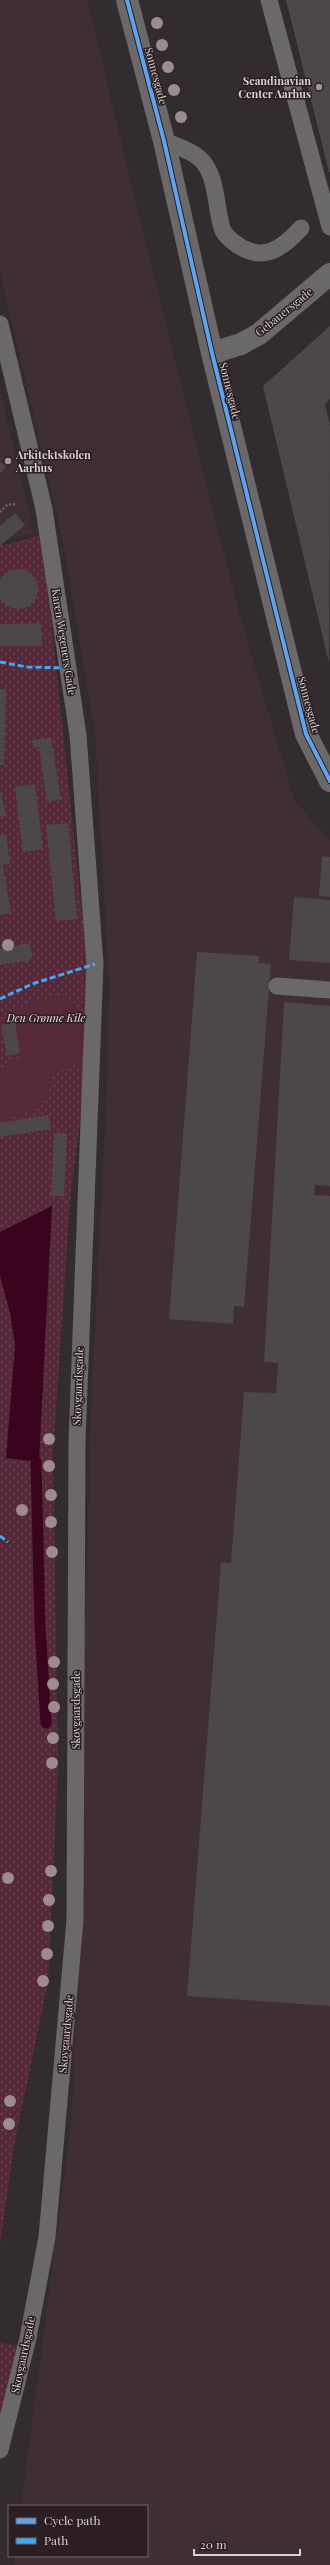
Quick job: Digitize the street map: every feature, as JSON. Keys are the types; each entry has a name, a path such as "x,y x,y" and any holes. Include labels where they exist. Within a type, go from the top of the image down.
{"street":[{"name":"Sonnesgade","path":"127,0 164,141 212,353 306,734 330,781"},
{"name":"Gebauersgade","path":"212,353 241,344 259,334 330,274"}],"lane":[{"path":"269,0 330,227"},
{"path":"164,141 190,152 206,166 223,230 239,246 261,254 271,253 290,240 301,228"},
{"name":"Karen Wegeners Gade","path":"0,324 44,509 77,728 95,964"},
{"name":"Skovgaardsgade","path":"0,2450 28,2338 47,2238 76,1920 77,1441 95,964"},
{"path":"277,986 330,990"}],"shaded area":[{"path":"0,0 87,0 174,358 243,626 294,799 330,841 330,2565 14,2565 15,2557 148,2557 148,2505 21,2505 72,2116 91,1410 107,1084 109,983 95,734 64,547 0,272"},
{"name":"Arkitektskolen Aarhus","path":"0,389 34,533 0,541"},
{"path":"52,1206 39,1462 6,1458 15,1345 10,1313 0,1276 0,1232"}],"green space":[{"name":"Den Grønne Kile","path":"42,535 93,1015 70,1202 53,1454 58,1767 48,1983 15,2140 0,2245 0,546"},
{"path":"57,995 73,1000 86,1019 81,1062 51,1074 48,1094 43,1102 37,1107 29,1112 11,1118 0,1119 0,1069 23,1056 20,1053 14,1020 16,1010 31,1003"},
{"path":"0,2342 18,2346 0,2417"}],"building":[{"name":"Scandinavian Center Aarhus","path":"286,0 330,0 330,172 329,172"},
{"path":"330,326 330,399 325,404 330,426 329,663 263,386"},
{"path":"0,462 6,466 0,474"},
{"path":"15,513 25,525 0,546 0,526"},
{"path":"18,569 26,571 32,575 38,589 36,597 32,603 26,607 18,609 10,607 4,603 0,597 0,581 4,575 10,571"},
{"path":"41,623 42,646 0,646 0,624"},
{"path":"0,689 6,689 4,765 0,765"},
{"path":"51,738 61,800 47,802 39,747 33,748 32,740"},
{"path":"35,784 43,849 23,852 15,787"},
{"path":"0,788 6,816 0,817"},
{"path":"68,823 77,919 56,921 46,825"},
{"path":"6,834 10,864 0,865 0,835"},
{"path":"322,856 330,857 330,897 319,896"},
{"path":"3,867 11,913 0,915 0,868"},
{"path":"294,897 330,900 330,963 289,960"},
{"path":"29,943 33,956 27,964 23,961 0,965 0,949"},
{"path":"197,952 259,956 259,963 271,964 244,1307 234,1306 233,1324 169,1319"},
{"path":"284,1002 330,1006 330,1186 315,1185 314,1195 330,1196 330,2006 187,1996 221,1562 231,1563 244,1392 276,1393 278,1363 264,1362"},
{"path":"15,1022 20,1053 7,1056 1,1025"},
{"path":"48,1115 51,1129 0,1137 0,1123"},
{"path":"54,1133 67,1133 64,1196 51,1196"}],"waterway":[{"path":"36,1462 40,1627 46,1723"}],"marked path":[{"path":"0,662 27,667 68,668"},
{"path":"0,999 32,984 95,964"},
{"path":"0,1536 8,1542"}],"cycle path":[{"path":"127,0 164,141 212,353 306,734 330,781"}],"place":[{"name":"Scandinavian Center Aarhus","path":"319,87"},
{"name":"Arkitektskolen Aarhus","path":"8,461"}]}
